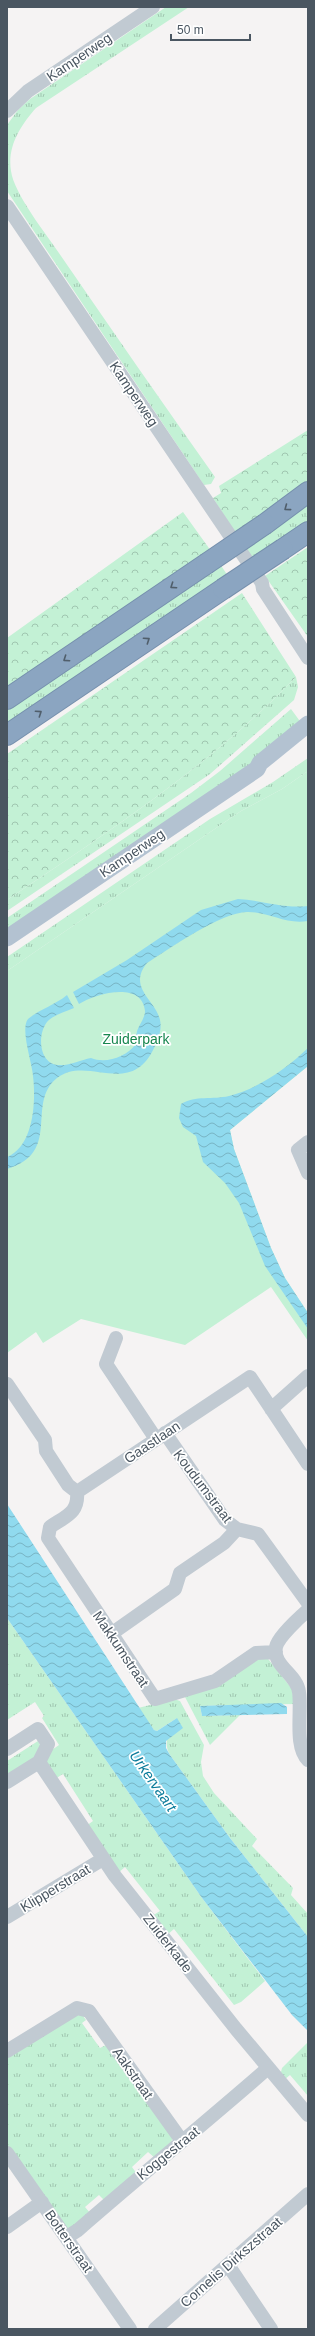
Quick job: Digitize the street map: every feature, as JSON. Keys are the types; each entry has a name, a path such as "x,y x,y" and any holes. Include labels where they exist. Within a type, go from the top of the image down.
{"highway":[{"path":"7,699 265,524 308,492"},
{"path":"7,735 308,532"}],"main road":[{"name":"Kamperweg","path":"7,938 257,769 260,763 308,724"},
{"name":"Kamperweg","path":"257,769 264,769 308,740"}],"street":[{"name":"Kamperweg","path":"7,111 28,91 153,7"},
{"name":"Kamperweg","path":"7,206 262,583 263,589 308,658"},
{"name":"Kamperweg","path":"262,583 268,586 308,643"},
{"path":"308,1142 298,1150 308,1173"},
{"name":"Koudumstraat","path":"116,1338 106,1364 225,1520 237,1529 258,1534 308,1603"},
{"path":"271,1409 284,1400 308,1376"},
{"name":"Gaastlaan","path":"77,1492 250,1377 308,1464"},
{"path":"7,1384 45,1440 46,1451 68,1485 77,1492"},
{"name":"Makkumstraat","path":"77,1492 78,1503 72,1512 50,1526 48,1538 155,1699 215,1682 256,1653 276,1652"},
{"path":"111,1634 175,1589 180,1573 224,1543 237,1529"},
{"path":"308,1610 279,1641 276,1652 277,1659 299,1690 301,1750 308,1760"},
{"path":"7,1749 38,1729 48,1744 39,1762 7,1782"},
{"name":"Zuiderkade","path":"39,1762 103,1859 268,2068 308,2116"},
{"name":"Klipperstraat","path":"7,1917 103,1859"},
{"name":"Aakstraat","path":"7,2051 77,2008 89,2011 182,2141"},
{"name":"Koggestraat","path":"67,2238 268,2068"},
{"name":"Botterstraat","path":"7,2153 130,2329"},
{"name":"Cornelis Dirkszstraat","path":"155,2329 308,2194"},
{"path":"7,2227 42,2202"},
{"path":"228,2265 271,2329"}],"green space":[{"path":"166,7 189,7 36,108 16,136 10,162 13,180 24,202 215,477 211,484 204,485 7,191 7,125 18,110 30,99"},
{"path":"308,430 308,485 236,534 213,498 221,493 219,486"},
{"path":"308,503 308,525 255,561 245,547"},
{"path":"183,512 211,551 7,692 7,638"},
{"path":"308,547 308,637 265,576"},
{"path":"220,564 230,579 7,732 7,710"},
{"path":"242,593 296,677 229,739 158,796 7,900 7,754"},
{"path":"296,677 298,687 294,700 210,774 7,911 7,900 158,796 229,739"},
{"path":"291,709 302,724 272,750 7,932 7,918 191,793 220,771"},
{"path":"308,758 308,771 282,789 241,811 7,971 7,957 210,819 273,782"},
{"name":"Zuiderpark","path":"308,771 308,1066 230,1130 234,1149 271,1248 285,1278 308,1313 308,1341 271,1287 185,1345 81,1319 43,1343 36,1332 7,1353 7,971 241,811 282,789"},
{"path":"7,1618 202,1898 265,1981 241,2002 234,2005 174,1929 167,1935 152,1916 160,1911 125,1867 118,1873 86,1826 93,1821 63,1774 55,1779 45,1763 49,1752 59,1745 42,1718 44,1716 35,1702 7,1720"},
{"path":"265,1655 292,1689 294,1704 200,1706 202,1716 240,1715 210,1745 185,1697"},
{"path":"174,1699 180,1701 204,1745 201,1762 203,1776 214,1793 257,1839 252,1846 293,1888 291,1895 308,1914 308,1937 230,1838 170,1755 167,1741 177,1718 157,1731 154,1730 138,1708"},
{"path":"38,1741 42,1749 37,1758 7,1777 7,1761"},
{"path":"81,2013 86,2020 82,2023 100,2048 108,2044 173,2138 155,2158 148,2152 132,2167 137,2174 105,2201 99,2195 85,2207 91,2214 68,2229 7,2147 7,2055"},
{"path":"308,2042 308,2096 290,2075 284,2080 281,2072 282,2068"}],"water":[{"path":"238,899 299,907 308,906 308,921 300,922 285,920 263,914 248,912 237,913 196,932 147,963 140,980 141,987 157,1013 161,1026 156,1043 145,1062 134,1070 122,1074 82,1070 69,1072 57,1078 48,1089 44,1101 39,1140 34,1151 24,1161 7,1169 7,1157 16,1151 23,1143 28,1133 33,1110 33,1076 25,1030 28,1019 37,1012 58,1002 67,995 74,1008 52,1017 44,1027 41,1041 44,1054 47,1059 52,1063 62,1065 91,1058 97,1060 109,1060 127,1053 136,1044 137,1031 145,1014 142,1001 136,995 117,992 86,1000 79,1004 73,992 127,960 201,910"},
{"path":"308,1048 308,1066 230,1130 234,1149 271,1248 285,1278 308,1313 308,1329 265,1266 239,1203 225,1183 203,1162 196,1136 183,1127 179,1118 181,1104 192,1100 223,1097 240,1093 272,1077"},
{"name":"Urkervaart","path":"7,1504 154,1730 157,1731 177,1718 183,1728 166,1741 166,1748 170,1755 230,1838 308,1937 308,2031 292,2015 202,1898 7,1618"},
{"path":"281,1703 287,1707 287,1714 202,1716 200,1706"}]}
